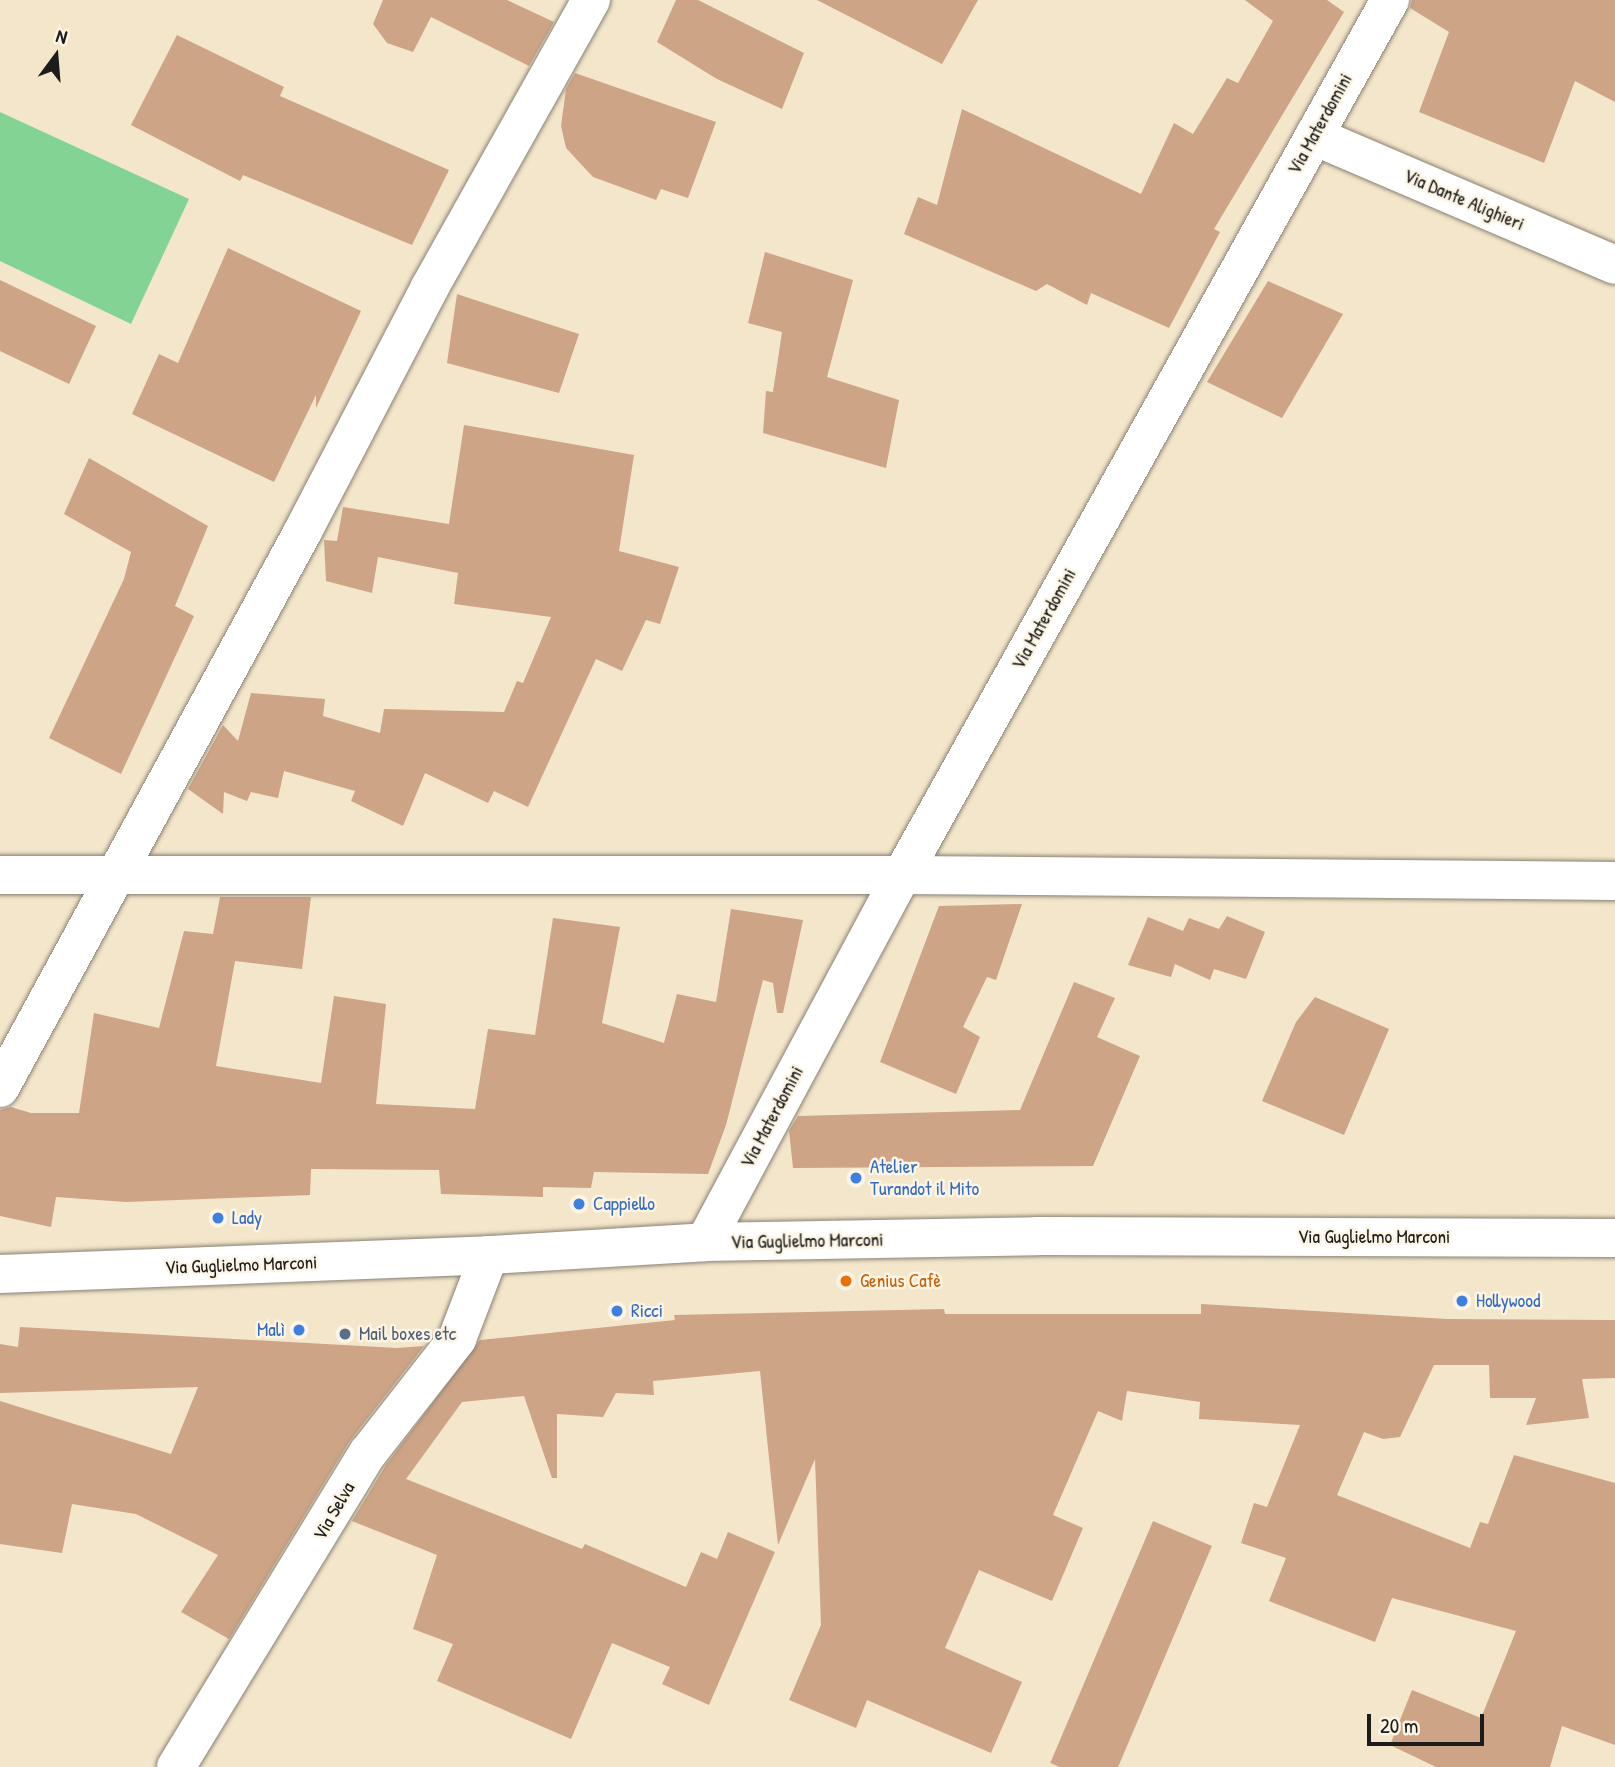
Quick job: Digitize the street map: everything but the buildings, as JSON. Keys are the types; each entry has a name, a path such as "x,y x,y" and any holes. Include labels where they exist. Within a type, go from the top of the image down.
{"street":[{"path":"0,1088 303,531 430,287 591,0"},
{"name":"Via Materdomini","path":"705,1242 902,875 1390,0"},
{"name":"Via Dante Alighieri","path":"1314,136 1615,265"},
{"path":"0,875 902,875 1615,881"},
{"name":"Via Guglielmo Marconi","path":"0,1274 489,1255 705,1242 1037,1236 1615,1238"},
{"name":"Via Selva","path":"176,1767 368,1453 457,1339 489,1255"}],"green space":[{"path":"0,112 189,199 131,324 0,261"}],"place":[{"name":"Atelier Turandot il Mito","path":"856,1178"},
{"name":"Cappiello","path":"579,1204"},
{"name":"Lady","path":"218,1218"},
{"name":"Genius Cafè","path":"846,1281"},
{"name":"Hollywood","path":"1462,1301"},
{"name":"Ricci","path":"617,1311"},
{"name":"Malì","path":"299,1330"},
{"name":"Mail boxes etc","path":"345,1334"}]}
